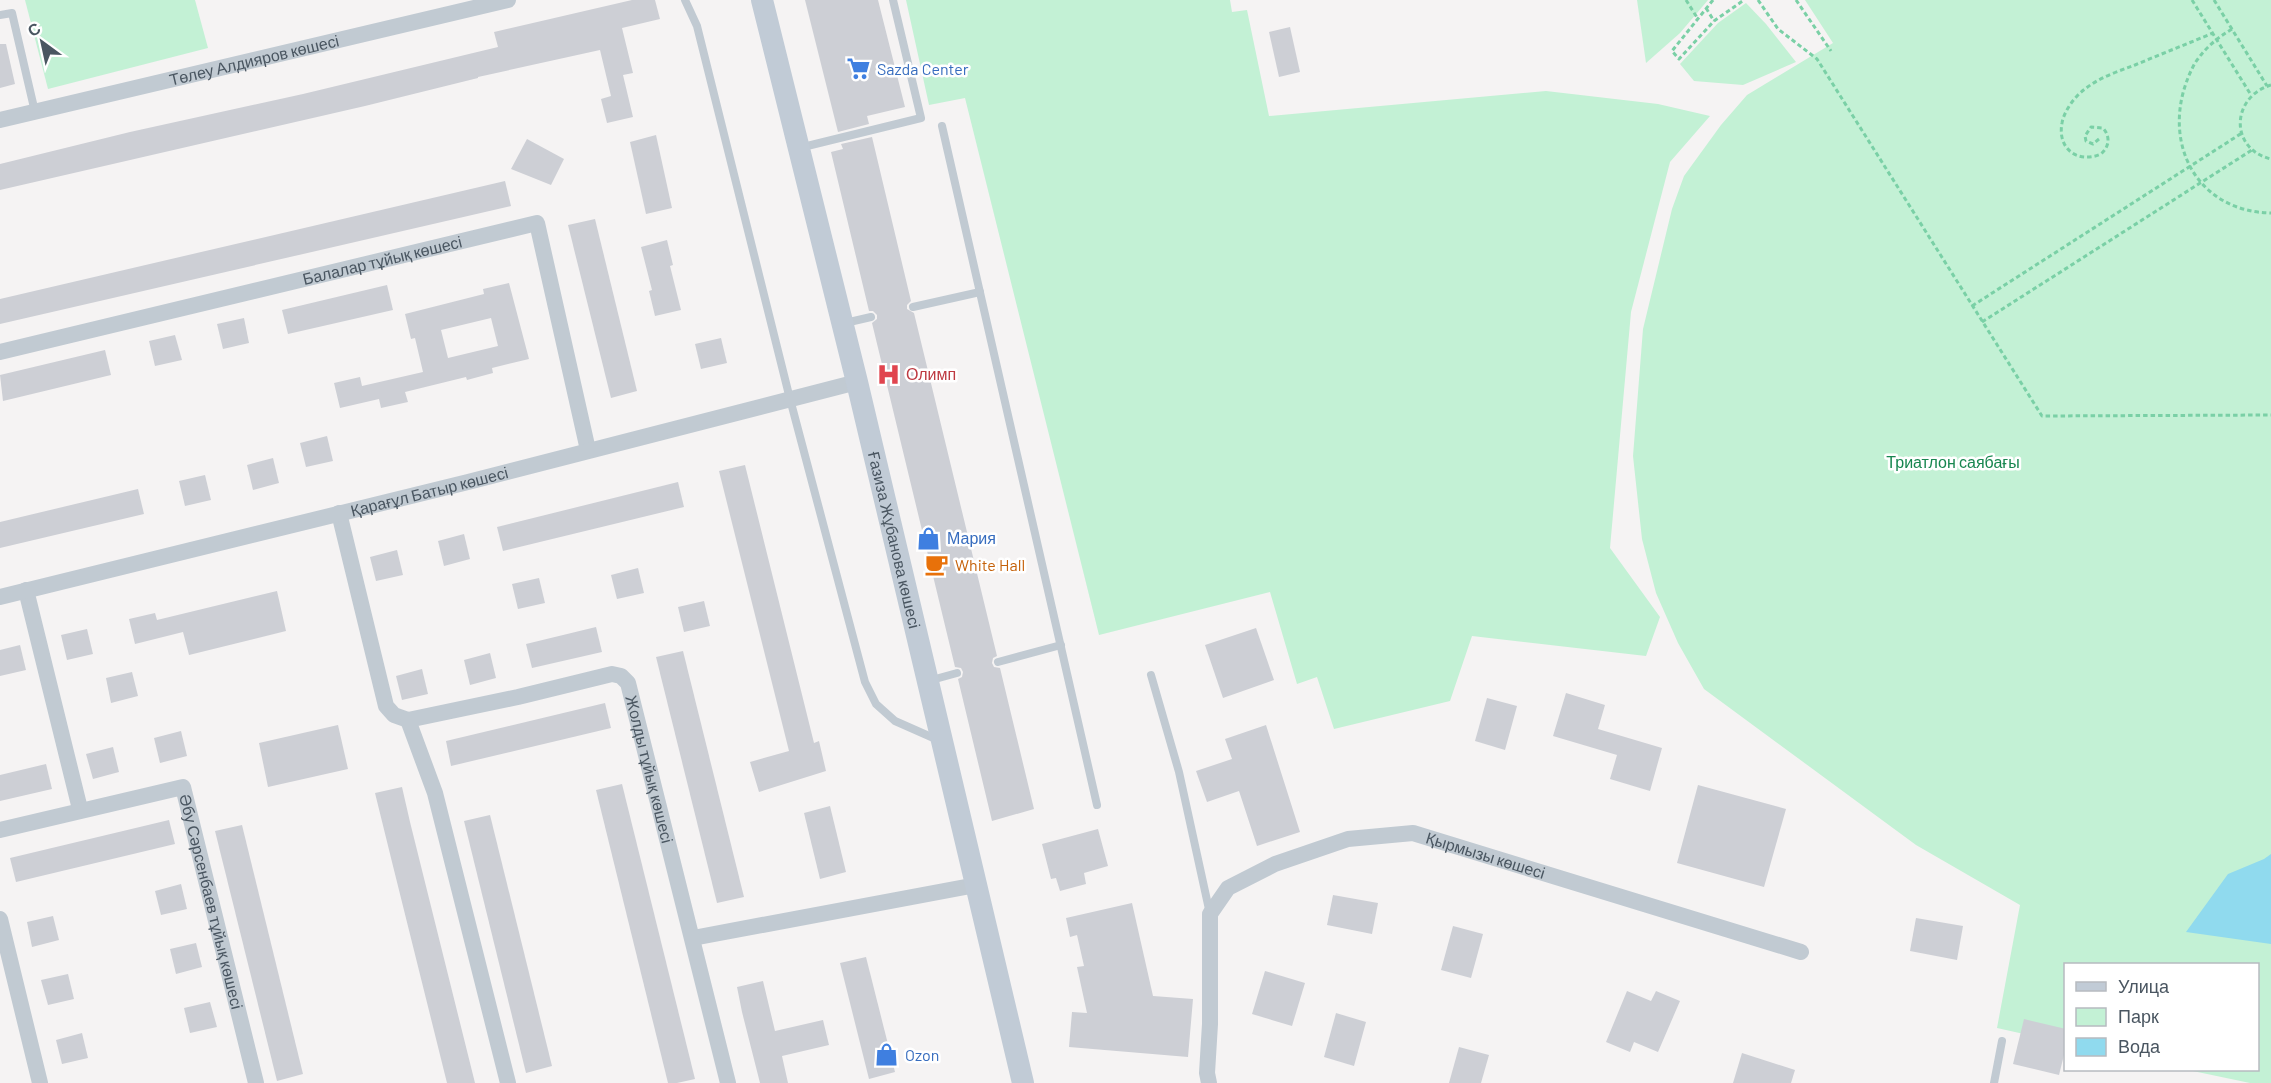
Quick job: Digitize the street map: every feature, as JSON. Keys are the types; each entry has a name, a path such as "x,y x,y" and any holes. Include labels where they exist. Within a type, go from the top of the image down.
{"street":[{"name":"Төлеу Алдияров көшесі","path":"0,120 508,0"},
{"name":"Ғазиза Жұбанова көшесі","path":"762,0 857,382 1023,1083"},
{"name":"Балалар тұйық көшесі","path":"0,352 537,223 588,450"},
{"name":"Қарағұл Батыр көшесі","path":"0,597 857,382"},
{"path":"339,513 386,706 394,715 408,720 435,793 508,1083"},
{"path":"26,590 80,809"},
{"name":"Жолды тұйық көшесі","path":"408,720 612,674 621,676 628,683 728,1083"},
{"name":"Әбу Сәрсенбаев тұйық көшесі","path":"0,830 80,809 183,787 256,1083"},
{"name":"Қырмызы көшесі","path":"1210,914 1228,888 1275,864 1348,839 1413,832 1800,952"},
{"path":"693,938 976,885"},
{"path":"1209,1083 1207,1073 1210,1024 1210,914"},
{"path":"0,919 40,1083"}],"lane":[{"path":"685,0 697,26 790,399 865,682 876,704 896,721 942,741"},
{"path":"799,148 921,118 893,0"},
{"path":"0,15 12,13 35,112"},
{"path":"942,126 1097,805"},
{"path":"913,307 980,292"},
{"path":"842,323 870,316"},
{"path":"998,662 1060,645"},
{"path":"927,681 957,674"},
{"path":"1151,675 1179,772 1210,914"},
{"path":"1994,1083 2002,1041"}],"path":[{"path":"1686,0 1698,19"},
{"path":"1713,0 1672,51 1679,59 1714,21 1744,0"},
{"path":"1758,0 1778,29 1817,59 2042,416 2271,415"},
{"path":"1796,0 1831,51"},
{"path":"2192,0 2251,95"},
{"path":"2214,0 2269,86 2251,95 2240,116 2242,133 2252,150 2271,159"},
{"path":"1706,8 1714,21"},
{"path":"2232,28 2216,39 2194,64 2180,105 2181,145 2190,166 2201,183 2214,196 2233,207 2271,213"},
{"path":"2099,140 2093,144 2086,141 2085,136 2091,127 2103,128 2108,134 2108,143 2101,154 2085,158 2075,156 2068,150 2062,137 2062,123 2066,112 2084,89 2107,76 2213,33"},
{"path":"1972,306 2242,133"},
{"path":"1982,322 2252,150"}],"green space":[{"path":"25,0 195,0 208,48 48,89"},
{"path":"906,0 1230,0 1232,12 1247,10 1269,116 1546,91 1658,104 1710,116 1670,162 1631,312 1610,548 1660,617 1646,656 1472,636 1450,701 1334,729 1317,677 1297,684 1270,592 1099,635 965,98 929,105"},
{"path":"1637,0 1708,0 1680,33 1646,63"},
{"name":"Триатлон саябағы","path":"1805,0 2271,0 2271,1083 2250,1083 2193,1071 2259,1071 2259,963 2064,963 2064,1043 1997,1028 2020,905 1916,845 1704,689 1678,643 1656,593 1642,539 1633,456 1643,329 1672,209 1684,176 1721,125 1747,95 1833,43"},
{"path":"1746,3 1796,62 1743,85 1694,81 1680,64 1718,23"}],"water":[{"path":"2271,854 2271,944 2186,932 2228,874"}],"building":[{"path":"632,0 655,0 660,19 622,28 633,73 623,75 633,117 607,123 601,99 611,96 600,50 0,190 0,164 498,47 494,32"},
{"name":"Sazda Center","path":"805,0 878,0 905,107 867,116 869,124 838,132"},
{"path":"1290,27 1300,72 1279,77 1269,32"},
{"path":"0,44 6,44 15,84 0,88"},
{"path":"656,135 672,208 646,214 630,142"},
{"path":"872,137 911,301 907,309 914,313 997,656 993,658 992,663 994,667 1000,668 1034,809 992,821 958,679 962,677 963,672 961,668 955,667 872,323 877,319 877,315 869,311 831,152 843,149 841,144"},
{"path":"527,139 564,159 551,185 511,169"},
{"path":"505,181 511,206 0,324 0,299"},
{"path":"595,219 637,391 611,398 568,225"},
{"path":"667,240 673,265 670,266 681,310 655,316 649,291 652,290 641,247"},
{"path":"509,283 529,359 492,368 493,373 467,380 466,377 405,392 408,402 381,408 379,399 340,408 334,383 360,377 362,386 423,372 415,338 411,339 405,314 484,294 483,289","holes":["491,318 498,346 448,358 441,330"]},
{"path":"387,285 393,310 288,334 282,310"},
{"path":"244,318 249,343 223,349 217,324"},
{"path":"175,335 182,360 155,366 149,341"},
{"path":"721,338 727,363 701,369 695,344"},
{"path":"105,350 111,375 3,401 0,375"},
{"path":"327,436 333,461 306,467 300,443"},
{"path":"273,458 279,483 253,490 247,465"},
{"path":"745,465 814,743 819,741 826,771 759,792 750,762 789,751 719,471"},
{"path":"205,475 211,500 185,506 179,481"},
{"path":"678,482 684,507 503,551 497,527"},
{"path":"138,489 144,514 0,548 0,522"},
{"path":"464,534 470,559 444,566 438,541"},
{"path":"397,550 403,575 376,581 370,557"},
{"path":"638,568 644,593 617,599 611,575"},
{"path":"539,578 545,603 518,609 512,584"},
{"path":"277,591 286,631 189,655 183,632 135,644 129,619 155,613 157,620"},
{"path":"704,601 710,626 684,632 678,607"},
{"path":"596,627 602,652 532,668 526,644"},
{"path":"1256,628 1274,680 1223,698 1205,645"},
{"path":"87,629 93,654 67,660 61,635"},
{"path":"20,645 26,670 0,676 0,650"},
{"path":"683,651 744,897 717,903 656,657"},
{"path":"490,653 496,678 470,685 464,660"},
{"path":"422,669 428,694 402,700 396,676"},
{"path":"132,672 138,696 111,703 106,678"},
{"path":"1566,693 1605,705 1598,729 1662,748 1650,791 1610,779 1617,755 1553,736"},
{"path":"1487,698 1517,706 1505,750 1475,741"},
{"path":"605,703 611,728 451,766 446,741"},
{"path":"338,725 348,769 268,787 259,743"},
{"path":"1266,725 1300,832 1257,846 1239,791 1207,802 1196,771 1232,759 1225,739"},
{"path":"181,731 187,756 160,763 154,738"},
{"path":"113,747 119,772 93,779 86,754"},
{"path":"46,764 52,789 0,801 0,775"},
{"path":"622,784 695,1079 677,1083 668,1083 596,790"},
{"path":"1698,785 1786,809 1764,887 1677,863"},
{"path":"402,787 475,1083 447,1083 392,862 375,793"},
{"path":"830,806 846,872 820,879 804,813"},
{"path":"490,815 552,1066 526,1073 464,821"},
{"path":"169,820 175,844 16,882 10,858"},
{"path":"242,825 303,1074 277,1081 215,831"},
{"path":"1098,829 1108,866 1084,873 1086,884 1060,891 1056,878 1051,879 1042,844"},
{"path":"181,884 187,909 161,915 155,891"},
{"path":"1333,895 1378,903 1372,934 1327,925"},
{"path":"1132,903 1153,996 1193,999 1188,1057 1069,1047 1072,1012 1087,1013 1077,967 1084,966 1077,935 1070,937 1066,918"},
{"path":"53,916 59,940 32,947 27,922"},
{"path":"1916,918 1963,926 1957,960 1910,951"},
{"path":"1453,926 1483,934 1471,978 1441,970"},
{"path":"196,943 202,967 176,974 170,949"},
{"path":"866,957 895,1072 869,1079 840,963"},
{"path":"1265,971 1305,983 1292,1026 1252,1014"},
{"path":"68,974 74,999 48,1005 41,980"},
{"path":"763,981 775,1031 823,1020 829,1045 782,1056 788,1083 760,1083 742,1012 737,987"},
{"path":"1627,991 1651,1001 1656,991 1680,1001 1658,1052 1634,1042 1630,1052 1606,1042"},
{"path":"210,1002 217,1027 190,1033 184,1008"},
{"path":"1336,1013 1366,1022 1354,1066 1324,1057"},
{"path":"2024,1019 2064,1029 2064,1055 2059,1075 2013,1064"},
{"path":"82,1033 88,1058 62,1064 56,1040"},
{"path":"1459,1047 1489,1055 1481,1083 1449,1083"},
{"path":"1742,1053 1795,1070 1791,1083 1733,1083"}],"place":[{"name":"Sazda Center","path":"859,69"},
{"name":"Олимп","path":"888,374"},
{"name":"Мария","path":"929,538"},
{"name":"White Hall","path":"937,565"},
{"name":"Ozon","path":"887,1055"}]}
